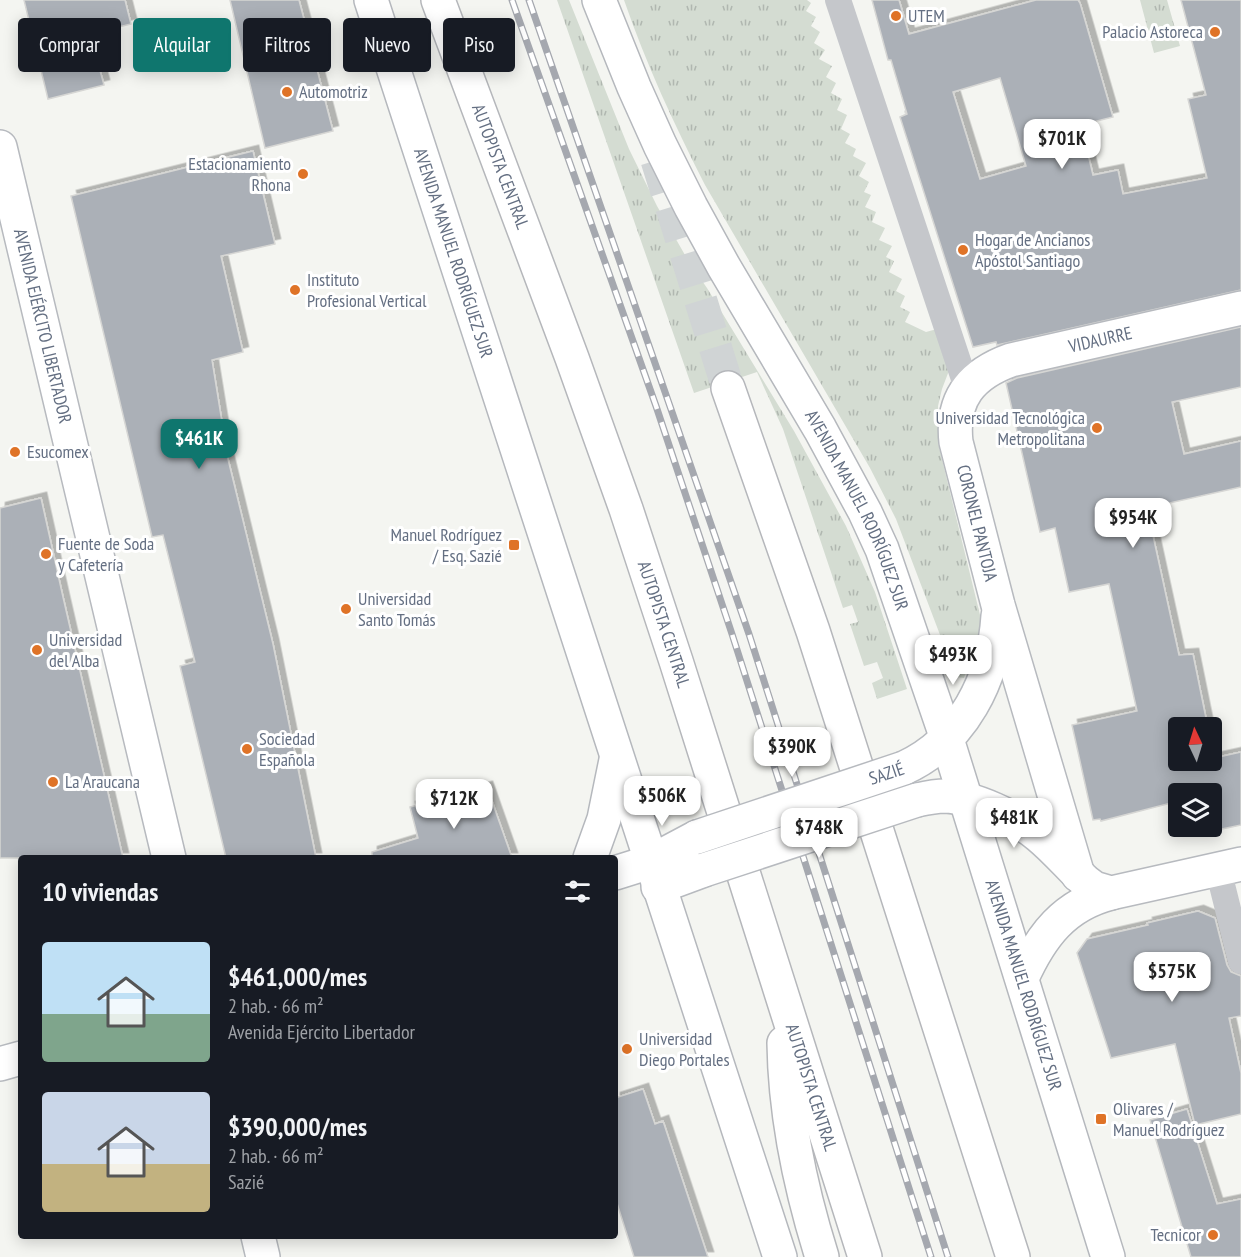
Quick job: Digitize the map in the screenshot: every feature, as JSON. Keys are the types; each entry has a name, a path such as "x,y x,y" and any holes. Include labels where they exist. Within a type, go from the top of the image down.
{"main road":[{"name":"AVENIDA MANUEL RODRÍGUEZ SUR","path":"371,0 780,1257"},
{"name":"AUTOPISTA CENTRAL","path":"438,0 626,509 865,1257"},
{"name":"AVENIDA MANUEL RODRÍGUEZ SUR","path":"599,0 638,97 691,207 820,429 866,512 882,549 947,740 1108,1257"},
{"name":"AVENIDA EJÉRCITO LIBERTADOR","path":"0,147 168,855"},
{"name":"VIDAURRE","path":"967,388 984,372 1011,360 1241,308"},
{"path":"728,388 813,630 1013,1257"},
{"name":"CORONEL PANTOJA","path":"967,388 957,415 956,442 998,605 1078,875"},
{"name":"SAZIÉ","path":"654,874 696,837 904,768 920,761 947,740 969,710 987,672 994,650 998,605"},
{"path":"591,855 604,819 616,758"},
{"name":"SAZIÉ","path":"618,873 654,874 704,870 917,801 945,796 965,799 1029,828 1078,875"},
{"path":"1022,978 1032,955 1047,934 1062,918 1080,905 1095,897 1230,866"},
{"path":"1078,875 1094,888 1111,893"},
{"path":"783,1002 784,1062 790,1123 798,1170 822,1257"},
{"path":"0,1064 18,1059"},
{"path":"988,1181 1031,1257"},
{"path":"259,1239 263,1257"}],"street":[{"path":"838,0 967,388"},
{"path":"1230,866 1241,961"}],"green space":[{"path":"557,0 569,0 629,149 657,206 794,431 846,526 875,592 907,689 877,699 872,683 883,678 877,662 864,666 850,624 858,622 852,605 843,608 783,429 757,372 694,393"},
{"path":"624,0 807,0 811,3 806,11 816,17 811,26 820,32 814,43 825,50 819,59 832,66 826,77 836,83 831,93 842,99 837,110 847,115 841,129 850,134 845,143 856,149 853,156 866,163 859,176 869,182 864,192 871,195 865,207 876,212 872,222 885,228 879,240 892,246 886,257 894,261 889,272 902,279 896,291 905,296 900,307 910,312 905,322 926,332 937,329 950,368 938,406 938,443 982,625 964,678 956,677 896,519 870,468 705,185 651,71"},
{"path":"1140,0 1167,0 1180,46 1154,53"}],"building":[{"path":"24,0 125,0 131,24 121,26 121,18 28,18"},
{"name":"Automotriz","path":"230,0 299,0 304,18 243,18 243,55"},
{"path":"872,0 899,0 909,34 1036,0 1078,0 1113,117 1081,125 1093,175 1118,170 1123,194 1207,178 1188,99 1206,95 1181,0 1241,0 1241,290 997,345 996,342 973,347 900,117 907,114 891,60 888,60","holes":["1000,78 1026,166 980,179 953,92"]},
{"path":"41,72 100,72 104,85 48,99"},
{"name":"Automotriz","path":"247,72 318,72 333,131 265,148"},
{"path":"253,151 275,244 221,256 243,352 212,360 228,459 273,644 315,855 225,855 180,666 195,662 163,535 152,537 71,196"},
{"path":"1241,327 1241,387 1172,402 1184,454 1241,441 1241,487 1147,508 1179,655 1193,654 1206,717 1168,717 1168,771 1222,771 1222,756 1241,752 1241,825 1222,829 1222,783 1168,783 1168,804 1101,821 1100,819 1093,820 1072,725 1137,711 1109,584 1069,592 1055,528 1040,532 1006,383 1017,378"},
{"path":"41,498 122,855 18,855 18,858 0,858 0,508"},
{"path":"487,787 511,855 372,855 372,852 418,838 410,807"},
{"path":"1198,911 1215,918 1227,965 1231,972 1241,976 1241,1016 1229,1018 1241,1073 1241,1114 1195,1125 1175,1044 1111,1058 1077,953 1087,939"},
{"path":"643,1089 655,1124 663,1121 708,1257 634,1257 618,1206 618,1097"},
{"path":"1187,1109 1217,1204 1241,1199 1241,1257 1191,1257 1150,1120"}],"tunnel":[{"path":"657,160 728,388"}],"railway":[{"path":"512,0 656,406 732,634 931,1257"},
{"path":"529,0 749,634 948,1257"}],"place":[{"name":"UTEM","path":"896,16"},
{"name":"Palacio Astoreca","path":"1215,32"},
{"name":"Automotriz","path":"287,92"},
{"name":"Estacionamiento Rhona","path":"303,174"},
{"name":"Hogar de Ancianos Apóstol Santiago","path":"963,250"},
{"name":"Instituto Profesional Vertical","path":"295,290"},
{"name":"Universidad Tecnológica Metropolitana","path":"1097,428"},
{"name":"Esucomex","path":"15,452"},
{"name":"Manuel Rodríguez / Esq. Sazié","path":"514,545"},
{"name":"Fuente de Soda y Cafetería","path":"46,554"},
{"name":"Universidad Santo Tomás","path":"346,609"},
{"name":"Universidad del Alba","path":"37,650"},
{"name":"Sociedad Española","path":"247,749"},
{"name":"La Araucana","path":"53,782"},
{"name":"Universidad Diego Portales","path":"627,1049"},
{"name":"Olivares / Manuel Rodríguez","path":"1101,1119"},
{"name":"Tecnicor","path":"1213,1235"}]}
